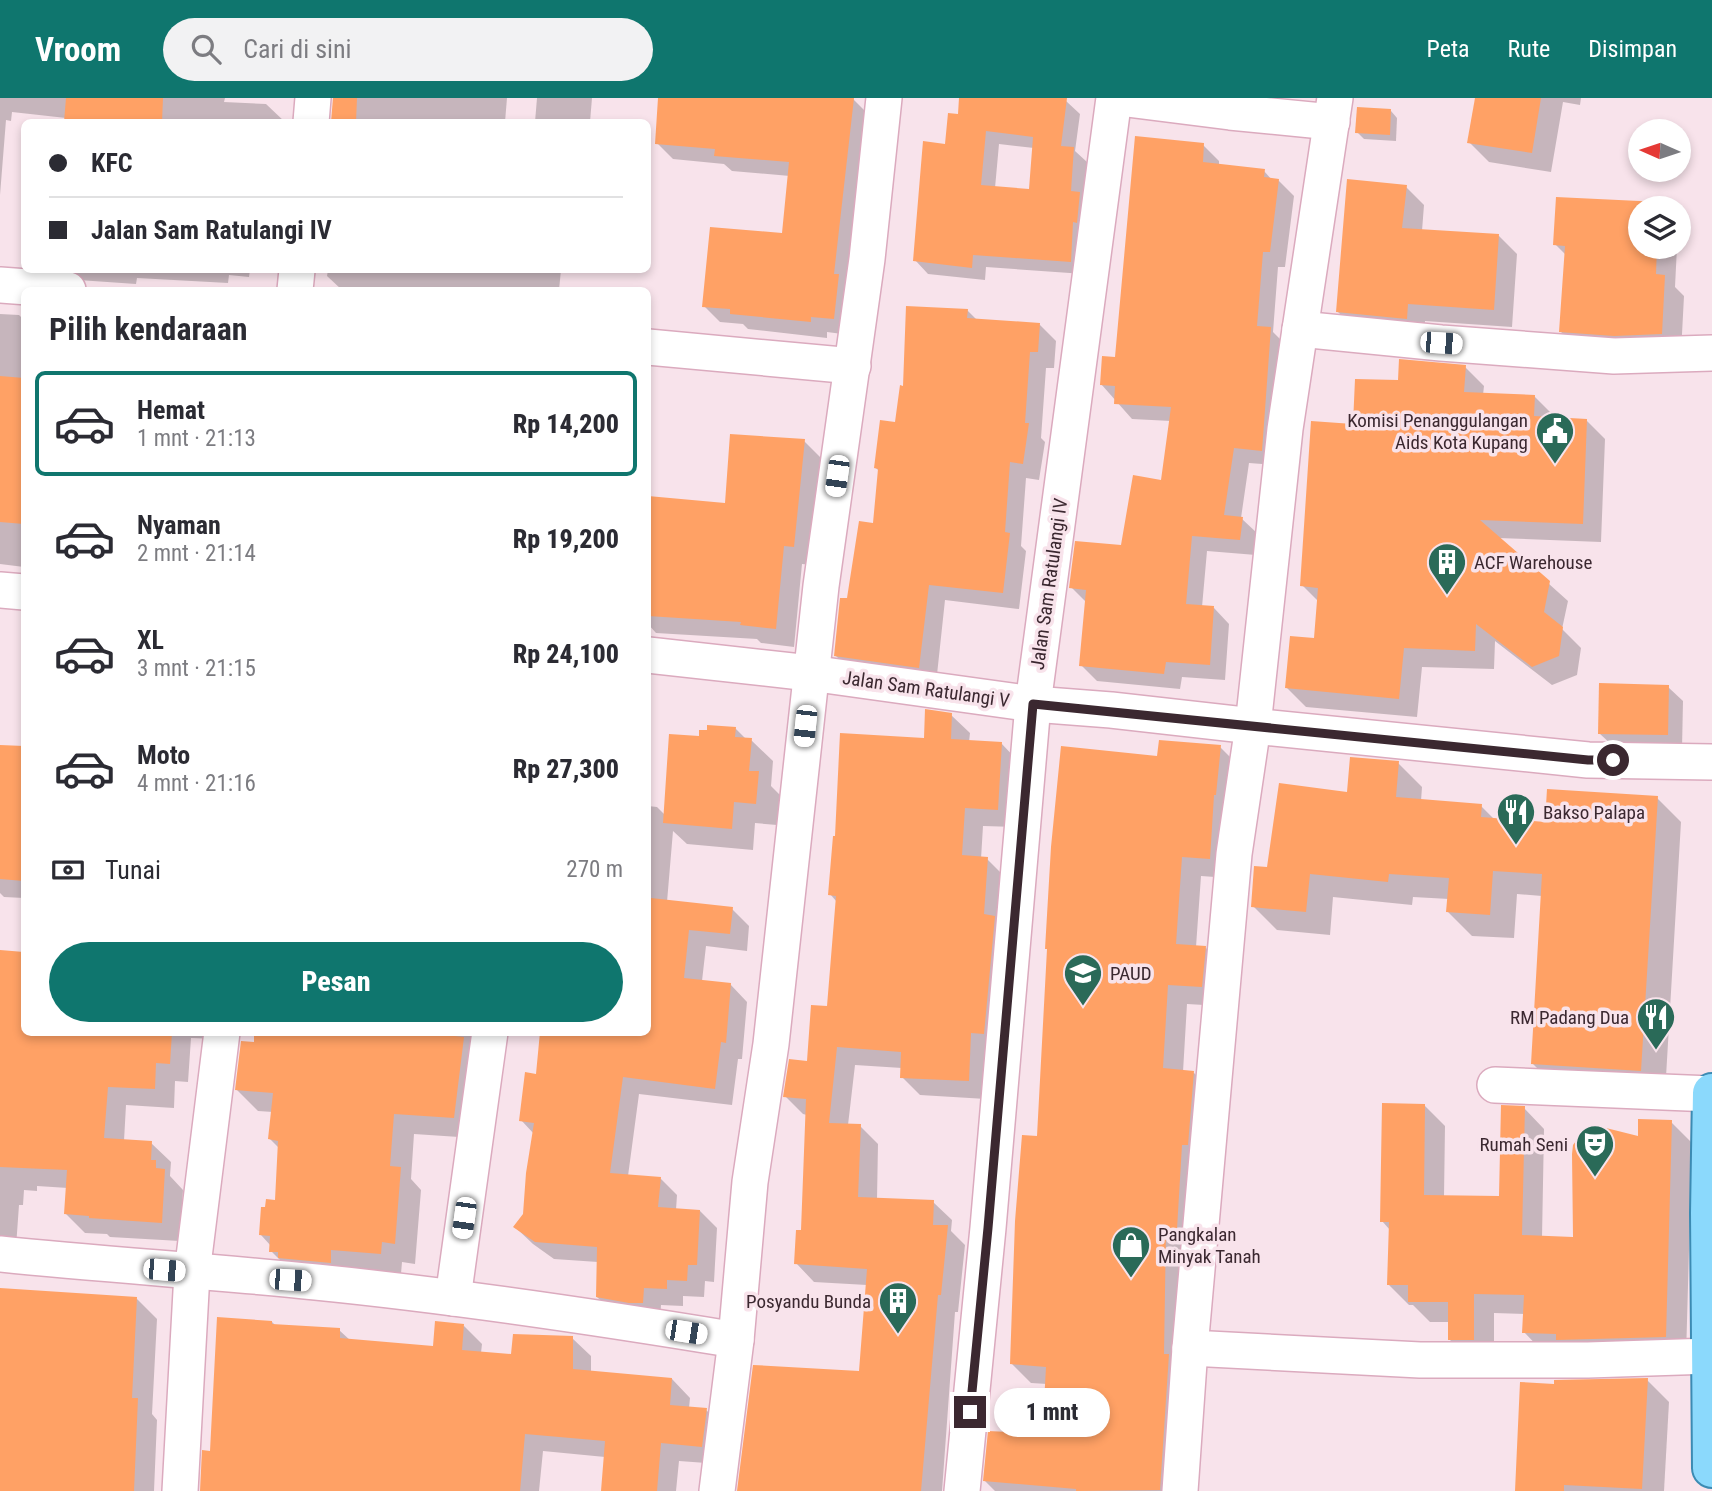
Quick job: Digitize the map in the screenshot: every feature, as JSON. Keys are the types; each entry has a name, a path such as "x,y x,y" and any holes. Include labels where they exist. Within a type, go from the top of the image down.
{"main road":[{"path":"1712,1093 1712,1468"}],"street":[{"path":"311,119 313,98"},
{"path":"717,1491 736,1340 750,1182 771,1044 810,673 867,259 884,98"},
{"name":"Jalan Sam Ratulangi IV","path":"962,1491 988,1228 1033,704 1114,98"},
{"path":"1119,98 1230,112 1334,110 1284,442 1253,726 1234,854 1190,1348 1180,1491"},
{"path":"0,285 27,287"},
{"path":"1300,329 1614,356 1712,353"},
{"path":"651,346 853,366"},
{"path":"0,590 21,592"},
{"name":"Jalan Sam Ratulangi V","path":"651,655 810,673 1033,704 1588,760 1712,762"},
{"path":"180,1491 192,1273 222,1036"},
{"path":"453,1298 488,1036"},
{"path":"1495,1085 1712,1093"},
{"path":"0,1254 315,1282 453,1298 736,1340"},
{"path":"1190,1348 1420,1360 1588,1360 1711,1377"}],"building":[{"path":"66,98 163,98 162,119 64,119"},
{"path":"333,98 357,98 356,119 331,119"},
{"path":"658,98 854,98 834,274 839,274 834,319 811,317 811,322 730,314 730,309 702,307 710,227 782,233 789,162 714,156 715,149 655,144"},
{"path":"959,98 1067,98 1061,146 1074,147 1071,191 1080,192 1077,223 1073,222 1071,262 973,255 972,268 913,261 923,141 945,144 948,113 958,114","holes":["986,131 1033,137 1029,189 981,185"]},
{"path":"1475,98 1541,98 1532,153 1467,143"},
{"path":"1357,107 1391,109 1390,135 1355,133"},
{"path":"1135,136 1204,143 1203,162 1265,169 1264,177 1279,179 1270,252 1263,252 1257,326 1271,327 1262,451 1234,448 1224,515 1243,517 1240,540 1192,536 1186,604 1214,606 1210,665 1166,662 1164,674 1079,666 1086,590 1069,588 1075,541 1121,545 1133,475 1161,480 1171,407 1114,404 1115,386 1100,385 1102,356 1115,357"},
{"path":"1347,179 1407,185 1402,228 1499,234 1494,310 1408,304 1407,319 1336,312"},
{"path":"1556,197 1628,200 1628,259 1657,259 1656,274 1665,275 1662,334 1614,336 1559,332 1565,246 1553,245"},
{"path":"906,306 968,309 967,318 1040,323 1038,352 1030,352 1025,423 1029,423 1023,464 1010,462 1005,532 1010,533 1003,593 929,585 919,668 834,656 840,598 847,598 859,521 873,523 878,469 874,468 880,420 895,422 900,385 903,386"},
{"path":"1399,359 1466,365 1464,392 1535,395 1534,416 1587,419 1583,524 1480,520 1550,581 1544,612 1563,627 1559,656 1532,667 1476,624 1475,651 1404,648 1399,699 1285,688 1290,636 1314,638 1318,588 1300,586 1311,421 1353,424 1355,379 1398,380"},
{"path":"0,376 21,378 21,524 0,522"},
{"path":"730,434 805,439 794,547 784,546 776,629 740,625 741,622 651,616 651,496 725,503"},
{"path":"1599,683 1669,685 1668,735 1598,734"},
{"path":"925,709 952,713 951,739 1002,742 998,810 965,808 962,855 988,857 984,914 995,916 984,1034 971,1033 969,1081 900,1078 901,1052 837,1047 829,1123 861,1124 858,1197 934,1200 933,1225 948,1225 941,1295 938,1295 921,1491 737,1491 753,1365 859,1371 867,1269 794,1264 796,1230 801,1230 806,1099 783,1097 789,1059 807,1061 811,1005 827,1006 836,896 828,895 835,836 840,733 924,738"},
{"path":"707,725 736,727 735,737 752,738 749,771 759,771 756,804 734,802 732,829 663,823 669,734 699,736 699,730 707,730"},
{"path":"1159,740 1221,745 1214,795 1210,859 1182,857 1176,944 1206,946 1202,987 1168,985 1163,1068 1194,1071 1188,1145 1182,1145 1177,1229 1166,1228 1164,1354 1169,1354 1160,1490 1076,1491 983,1481 988,1431 1009,1432 1009,1419 1043,1421 1046,1367 1010,1364 1015,1221 1022,1135 1037,1136 1051,847 1061,746 1157,756"},
{"path":"0,745 21,746 21,881 0,879"},
{"path":"1350,757 1399,761 1396,797 1482,804 1481,817 1545,822 1547,789 1658,796 1641,1071 1531,1064 1542,874 1493,871 1490,915 1446,912 1449,878 1389,874 1388,882 1310,874 1306,912 1251,907 1254,866 1267,867 1279,783 1347,792"},
{"path":"651,898 733,907 730,934 689,930 684,978 731,983 726,1043 721,1042 715,1089 623,1077 610,1173 661,1177 658,1207 700,1210 697,1265 688,1265 687,1281 667,1280 667,1289 644,1288 643,1303 596,1297 597,1247 535,1242 513,1227 523,1214 534,1123 519,1121 525,1072 536,1074 540,1036 651,1036"},
{"path":"0,950 21,952 21,1036 172,1036 170,1064 156,1063 155,1089 108,1087 104,1138 152,1141 151,1160 156,1160 156,1168 165,1169 162,1223 64,1214 67,1170 0,1167"},
{"path":"254,1036 464,1037 454,1118 394,1114 390,1166 401,1167 395,1244 382,1242 381,1254 331,1250 331,1263 278,1258 278,1252 269,1252 270,1236 259,1235 261,1207 265,1207 266,1199 275,1200 278,1141 268,1139 273,1093 235,1090 241,1041 254,1042"},
{"path":"1382,1103 1425,1104 1424,1195 1499,1196 1501,1105 1525,1106 1522,1235 1573,1237 1572,1154 1573,1145 1581,1134 1591,1128 1602,1127 1638,1136 1638,1119 1672,1120 1666,1337 1556,1340 1556,1334 1522,1333 1524,1295 1474,1294 1474,1340 1448,1340 1448,1302 1408,1302 1408,1285 1387,1285 1389,1222 1380,1222"},
{"path":"0,1288 137,1297 132,1398 138,1398 134,1491 0,1491"},
{"path":"217,1317 340,1328 340,1338 433,1346 435,1321 464,1324 462,1350 511,1354 513,1334 573,1336 573,1369 672,1378 670,1405 707,1408 702,1447 661,1443 657,1491 601,1491 605,1441 525,1434 520,1491 200,1491 202,1450 210,1451"},
{"path":"1648,1378 1642,1489 1564,1485 1564,1491 1515,1491 1520,1382 1554,1384 1554,1380"}],"place":[{"name":"Komisi Penanggulangan Aids Kota Kupang","path":"1555,465"},
{"name":"ACF Warehouse","path":"1447,596"},
{"name":"Bakso Palapa","path":"1516,846"},
{"name":"PAUD","path":"1083,1007"},
{"name":"RM Padang Dua","path":"1656,1051"},
{"name":"Rumah Seni","path":"1595,1178"},
{"name":"Pangkalan Minyak Tanah","path":"1131,1279"},
{"name":"Posyandu Bunda","path":"898,1335"}],"route":[{"path":"970,1412 1033,704 1588,760 1613,760"}]}
